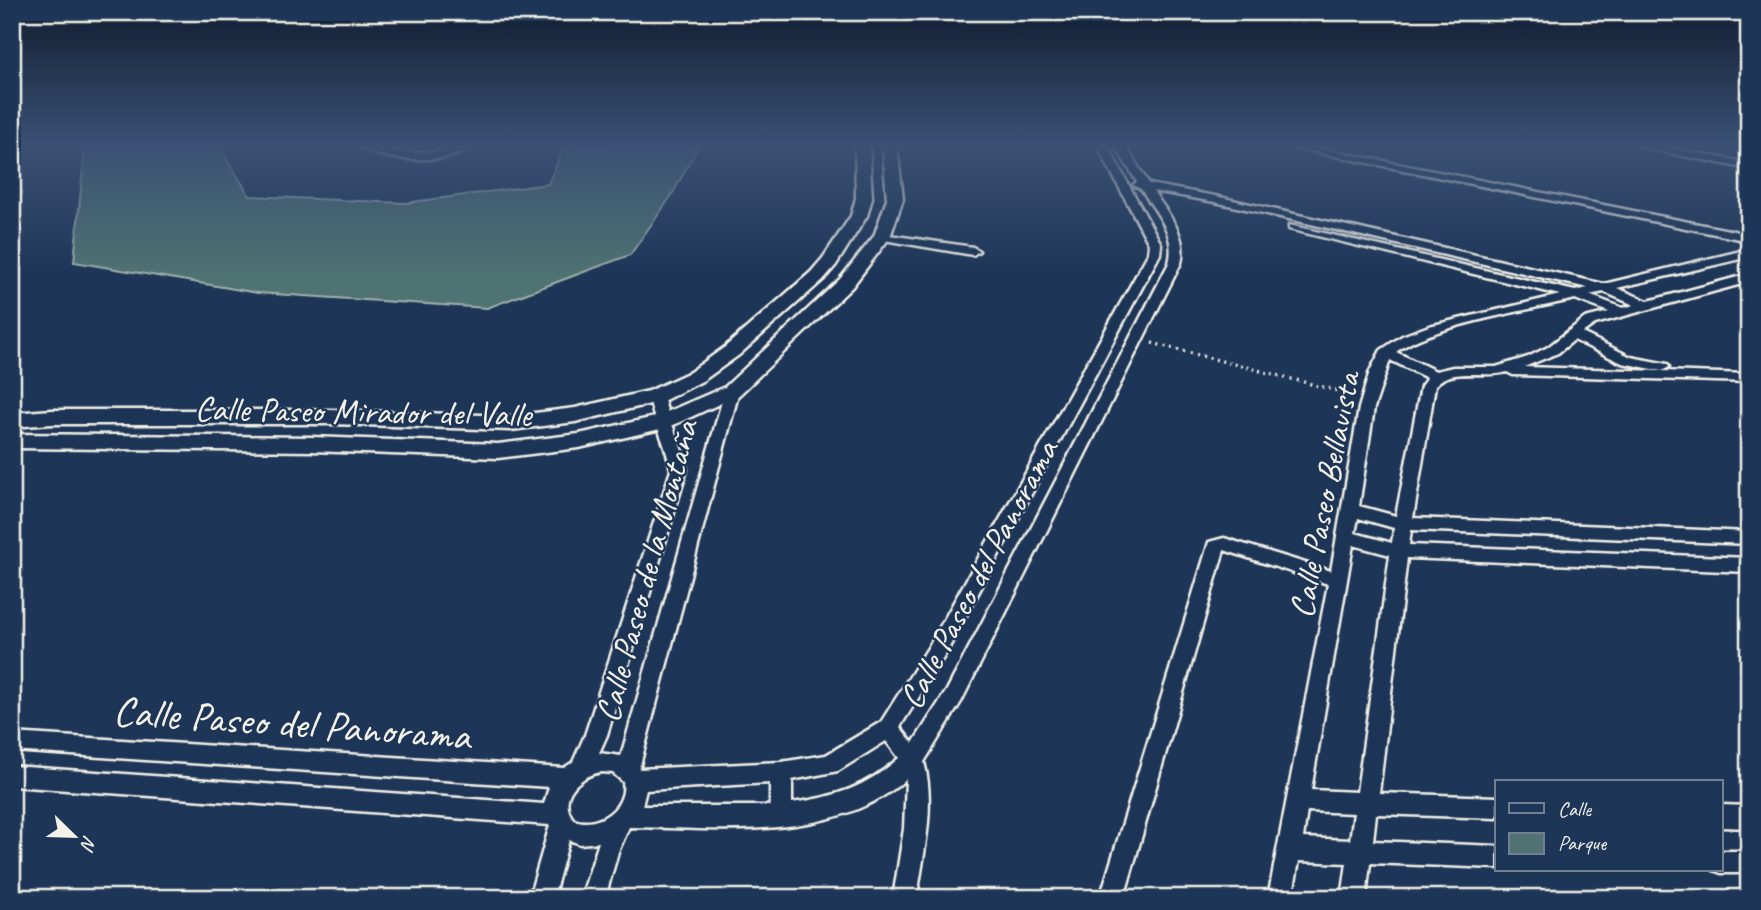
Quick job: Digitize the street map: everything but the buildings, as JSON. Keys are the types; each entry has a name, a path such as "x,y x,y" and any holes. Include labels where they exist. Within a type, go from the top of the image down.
{"street":[{"name":"Calle Paseo Mirador del Valle","path":"12,419 332,417 511,423 575,415 656,396 697,376 732,351 817,276 849,235 864,198 864,189"},
{"name":"Calle Paseo Mirador del Valle","path":"12,441 312,444 522,450 660,422 732,391 846,283 882,237 895,199 894,189"},
{"path":"1507,189 1749,238"},
{"path":"1549,189 1749,230"},
{"path":"1128,192 1148,192 1608,289 1645,305"},
{"path":"1128,192 1148,192 1175,201 1576,295 1618,312"},
{"name":"Calle Paseo del Panorama","path":"631,776 781,772 830,764 888,728 938,649 1154,254 1155,243 1128,192"},
{"name":"Calle Paseo del Panorama","path":"622,819 781,816 829,808 866,796 891,780 913,760 954,696 1138,340 1178,251 1177,238 1148,192"},
{"path":"882,237 973,251"},
{"name":"Calle Paseo Bellavista","path":"1280,898 1370,399 1386,353 1402,341 1434,329 1749,253"},
{"path":"1497,371 1533,360 1575,335 1590,320 1749,278"},
{"path":"1575,335 1627,360 1658,367 1749,369"},
{"path":"1386,353 1435,376"},
{"path":"1354,898 1403,524 1428,386 1435,376 1453,371 1497,371 1749,378"},
{"name":"Calle Paseo de la Montaña","path":"631,776 732,391"},
{"name":"Calle Paseo de la Montaña","path":"575,772 596,735 679,470 675,448 660,422 656,396"},
{"path":"312,444 332,417"},
{"path":"1351,510 1403,524 1749,538"},
{"path":"1345,537 1400,551 1749,565"},
{"path":"1112,898 1215,546 1224,544 1338,580"},
{"path":"888,728 913,760 917,794 905,898"},
{"name":"Calle Paseo del Panorama","path":"12,742 575,772"},
{"path":"541,898 559,820 555,802 559,790 575,772 608,761 631,776 635,793 622,819 593,898"},
{"path":"781,772 781,816"},
{"name":"Calle Paseo del Panorama","path":"12,776 559,820"},
{"path":"1298,800 1495,808"},
{"path":"1722,816 1749,817"},
{"path":"559,820 573,832 588,834 604,831 622,819"},
{"path":"1289,849 1495,856"},
{"path":"1722,862 1749,862"}],"path":[{"path":"1138,340 1370,399"}],"green space":[{"path":"81,189 246,189 250,196 405,203 507,189 675,189 630,255 487,308 258,293 74,262"}]}
